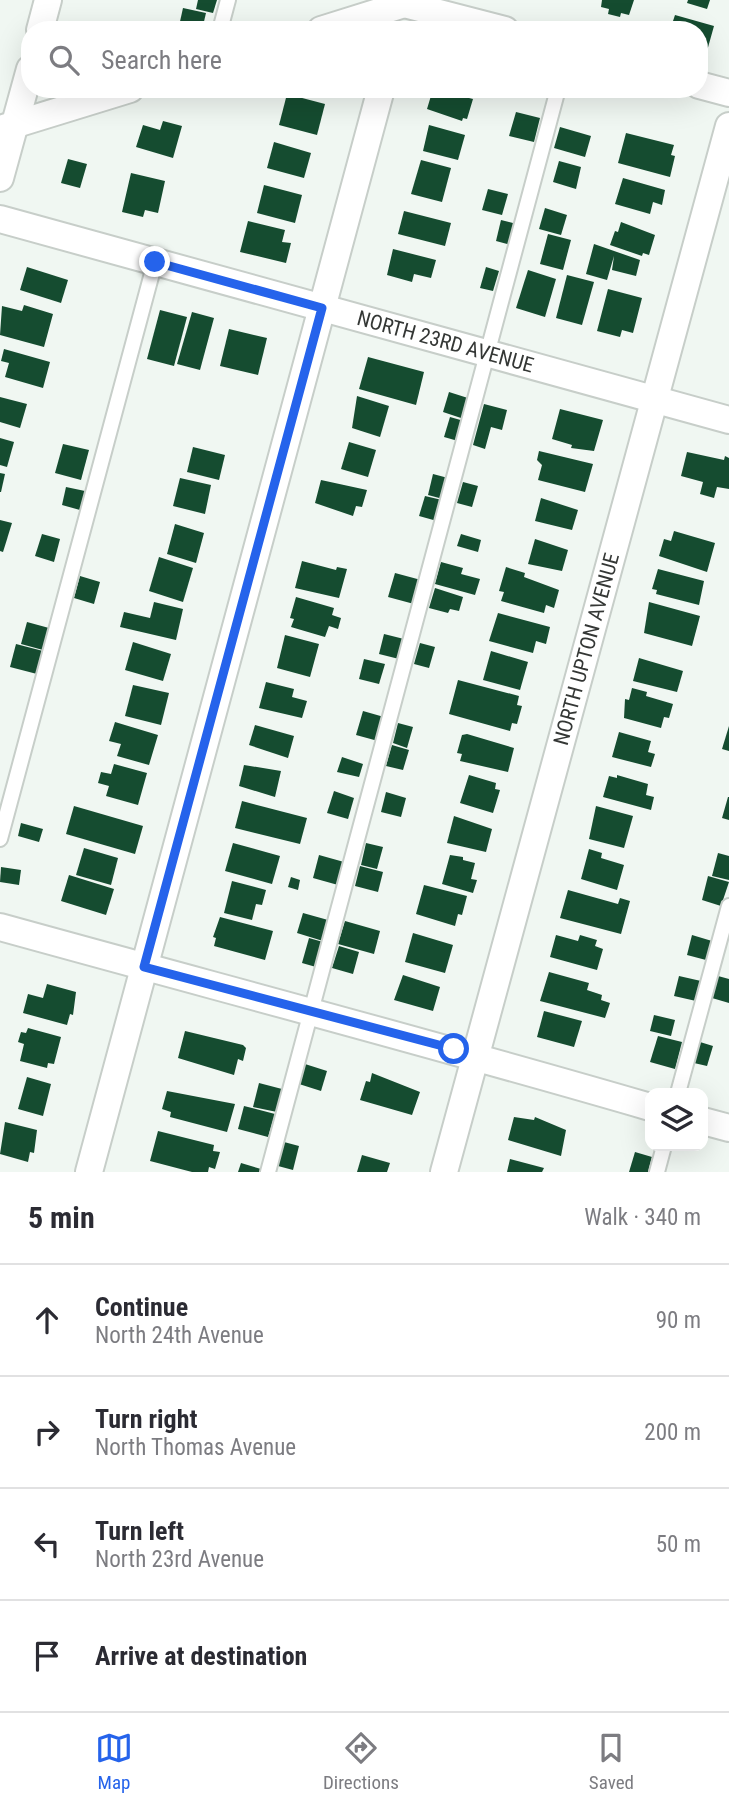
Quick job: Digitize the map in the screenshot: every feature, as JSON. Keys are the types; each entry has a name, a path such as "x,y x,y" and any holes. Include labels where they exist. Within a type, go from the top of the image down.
{"street":[{"path":"42,21 48,0"},
{"path":"348,21 405,2 473,21"},
{"path":"400,21 405,2"},
{"path":"708,87 729,93"},
{"path":"0,178 7,127 21,92"},
{"path":"7,127 101,98"},
{"path":"89,1172 379,98"},
{"name":"NORTH UPTON AVENUE","path":"444,1172 729,126"},
{"name":"NORTH 23RD AVENUE","path":"0,219 729,420"},
{"path":"0,927 310,1014 475,1055 645,1106"},
{"path":"708,1122 729,1128"}],"lane":[{"path":"222,21 228,0"},
{"path":"268,1172 556,98"},
{"path":"0,839 155,262"},
{"path":"679,1088 729,906"},
{"path":"657,1172 663,1151"}],"building":[{"path":"198,0 217,0 213,13 196,9"},
{"path":"602,0 634,0 629,15 621,13 620,17 608,14 609,9 601,7"},
{"path":"688,0 710,0 707,9 687,3"},
{"path":"183,8 206,13 204,21 180,21"},
{"path":"675,15 696,21 673,21"},
{"path":"708,24 714,26 708,47"},
{"path":"286,98 302,98 325,104 317,135 279,125"},
{"path":"430,98 473,99 467,119 463,118 462,121 427,109"},
{"path":"516,112 540,118 534,142 509,136"},
{"path":"163,121 182,126 173,158 136,147 143,125 160,130"},
{"path":"429,125 465,135 458,160 423,151"},
{"path":"560,127 591,136 585,157 554,148"},
{"path":"626,133 674,145 671,155 675,156 670,177 618,163"},
{"path":"274,142 311,153 304,178 267,168"},
{"path":"68,159 87,164 80,188 61,183"},
{"path":"421,160 451,168 442,202 411,194"},
{"path":"559,161 581,167 576,189 553,182"},
{"path":"131,173 165,181 158,213 145,210 143,217 122,212"},
{"path":"623,178 665,190 662,205 653,202 650,214 615,204"},
{"path":"264,185 302,195 295,223 257,213"},
{"path":"488,189 508,194 502,215 482,210"},
{"path":"545,208 567,215 561,235 539,229"},
{"path":"404,211 451,223 445,246 398,234"},
{"path":"501,220 517,224 511,245 496,241"},
{"path":"248,221 285,230 282,242 291,243 286,263 240,252"},
{"path":"621,222 655,235 649,255 643,253 642,256 610,245"},
{"path":"548,234 571,240 563,270 540,264"},
{"path":"594,244 640,260 636,276 612,270 614,256 607,280 586,274"},
{"path":"393,249 436,260 431,278 414,274 412,282 387,275"},
{"path":"27,267 68,280 61,303 20,290"},
{"path":"486,267 499,271 493,291 480,288"},
{"path":"528,270 556,279 545,317 516,308"},
{"path":"567,275 594,282 582,325 556,318"},
{"path":"608,289 642,298 633,333 622,330 620,337 597,331"},
{"path":"24,305 53,314 44,347 0,335 2,306 22,311"},
{"path":"160,310 187,317 174,366 147,359"},
{"path":"192,312 214,318 200,370 177,364"},
{"path":"229,329 267,338 258,375 220,366"},
{"path":"4,349 50,362 43,388 5,377 9,363 1,361"},
{"path":"368,357 424,372 416,405 359,389"},
{"path":"449,392 471,399 464,419 443,412"},
{"path":"357,396 389,406 380,437 352,428"},
{"path":"0,397 27,404 20,428 0,422"},
{"path":"484,404 507,410 502,430 491,427 485,449 473,445"},
{"path":"560,409 603,420 594,451 571,448 572,445 552,439"},
{"path":"450,417 464,421 458,441 444,437"},
{"path":"0,438 14,442 7,467 0,465"},
{"path":"349,442 376,450 368,477 341,469"},
{"path":"63,444 89,450 81,480 55,473"},
{"path":"193,447 225,455 219,480 187,472"},
{"path":"539,451 593,464 585,492 538,480 542,465 537,460"},
{"path":"687,452 724,460 725,456 729,458 729,489 717,487 714,498 700,494 703,482 681,476"},
{"path":"0,473 5,474 1,492 0,492"},
{"path":"433,474 448,478 443,499 428,495"},
{"path":"180,478 211,485 205,514 173,506"},
{"path":"321,480 367,490 362,507 356,506 353,516 315,503"},
{"path":"463,482 478,486 472,507 457,503"},
{"path":"66,487 85,491 80,510 62,505"},
{"path":"425,496 442,500 437,521 419,516"},
{"path":"541,498 578,510 572,530 535,521"},
{"path":"0,520 12,523 3,552 0,551"},
{"path":"175,524 204,533 196,563 167,554"},
{"path":"674,531 715,543 707,572 659,556 664,539 671,541"},
{"path":"42,534 60,539 54,562 35,556"},
{"path":"461,534 481,540 478,552 457,546"},
{"path":"535,539 568,550 562,571 528,564"},
{"path":"159,557 193,568 183,602 149,591"},
{"path":"302,561 336,570 337,567 347,569 339,598 295,588"},
{"path":"441,562 463,568 461,574 480,579 475,595 435,584"},
{"path":"506,567 559,590 554,608 546,605 544,613 501,601 504,592 499,591"},
{"path":"658,569 704,581 699,605 656,594 657,590 652,589"},
{"path":"395,573 421,580 414,604 388,597"},
{"path":"80,576 100,582 94,604 74,598"},
{"path":"435,588 463,597 459,611 450,609 448,613 429,608"},
{"path":"296,597 334,608 332,615 341,618 338,629 329,626 325,637 291,627 294,619 290,618"},
{"path":"154,602 183,609 176,640 120,627 124,612 150,618"},
{"path":"649,602 700,616 692,646 644,633"},
{"path":"498,613 550,627 546,644 536,641 533,653 489,641"},
{"path":"27,622 49,628 43,650 21,644"},
{"path":"384,634 404,639 399,659 379,654"},
{"path":"285,635 319,644 310,677 277,668"},
{"path":"133,642 171,654 163,681 125,670"},
{"path":"420,643 435,647 429,668 414,664"},
{"path":"16,644 43,651 37,674 10,667"},
{"path":"491,651 528,662 520,690 483,680"},
{"path":"639,658 683,671 677,692 633,681"},
{"path":"364,659 385,664 379,684 359,679"},
{"path":"458,680 519,696 517,705 522,706 517,724 512,723 510,731 449,714"},
{"path":"266,682 294,689 292,697 307,701 302,718 259,708"},
{"path":"133,685 169,693 161,725 125,716"},
{"path":"632,688 647,692 646,696 673,704 669,718 664,717 661,728 624,718 625,699 629,700"},
{"path":"363,711 384,717 378,741 356,735"},
{"path":"115,722 158,735 149,765 117,756 121,744 109,741"},
{"path":"398,723 413,727 407,748 393,743"},
{"path":"255,725 294,736 288,758 249,745"},
{"path":"729,726 729,751 722,749"},
{"path":"619,732 651,741 648,752 655,754 651,767 612,757"},
{"path":"467,734 514,748 508,772 460,761 462,754 457,753 462,735"},
{"path":"392,745 409,750 403,770 386,766"},
{"path":"342,757 363,764 359,777 337,772"},
{"path":"114,764 147,773 138,805 106,796 109,786 98,783 101,772 111,774"},
{"path":"244,765 281,771 275,797 239,786"},
{"path":"469,775 496,783 495,789 500,790 493,813 460,803"},
{"path":"617,775 648,784 646,795 654,797 651,810 603,797 609,776 617,778"},
{"path":"334,791 354,798 348,819 327,813"},
{"path":"386,792 406,798 401,817 381,812"},
{"path":"729,797 729,820 722,818"},
{"path":"242,801 307,818 300,844 235,828"},
{"path":"74,806 143,826 135,854 66,834"},
{"path":"596,806 633,816 624,848 589,839"},
{"path":"454,816 492,829 486,852 447,843"},
{"path":"21,823 43,829 39,842 18,836"},
{"path":"233,843 280,856 272,884 225,871"},
{"path":"366,843 383,847 377,869 361,865"},
{"path":"84,848 118,858 111,885 76,875"},
{"path":"589,849 602,853 601,858 624,865 617,890 581,879"},
{"path":"718,853 729,856 729,880 712,876"},
{"path":"319,855 344,862 338,885 313,878"},
{"path":"450,855 475,863 471,879 477,880 473,893 442,884"},
{"path":"360,866 383,872 378,892 355,886"},
{"path":"1,867 21,870 19,885 0,882"},
{"path":"69,875 114,889 106,915 61,901"},
{"path":"708,876 729,882 721,906 702,900"},
{"path":"291,877 300,880 298,890 288,887"},
{"path":"232,881 266,890 262,905 256,904 252,920 224,913"},
{"path":"424,885 467,896 462,915 458,914 455,926 416,914"},
{"path":"568,890 618,904 620,898 630,901 621,934 560,918"},
{"path":"303,913 328,920 323,941 297,933"},
{"path":"220,917 273,931 265,960 214,946 216,938 213,937"},
{"path":"345,921 380,931 374,954 338,944"},
{"path":"413,933 453,945 445,973 405,962"},
{"path":"556,935 578,941 580,935 597,940 595,946 603,949 597,970 550,957"},
{"path":"692,935 712,941 706,960 687,955"},
{"path":"309,938 323,942 316,967 302,963"},
{"path":"339,946 359,952 353,974 332,968"},
{"path":"549,972 589,983 587,990 602,995 601,1000 610,1003 605,1018 540,1001"},
{"path":"403,975 440,987 433,1011 394,1000"},
{"path":"679,976 701,981 696,1001 674,996"},
{"path":"718,976 729,979 729,1003 712,998"},
{"path":"47,984 76,992 73,1015 70,1014 67,1025 23,1013 28,994 43,998"},
{"path":"544,1011 582,1021 574,1047 537,1037"},
{"path":"654,1015 675,1020 671,1036 650,1031"},
{"path":"28,1028 61,1037 54,1064 48,1063 47,1068 20,1061 24,1044 18,1042 21,1032 26,1033"},
{"path":"185,1031 243,1045 246,1048 243,1061 238,1059 234,1075 178,1058"},
{"path":"658,1036 682,1042 675,1069 650,1062"},
{"path":"700,1042 713,1046 707,1066 694,1063"},
{"path":"305,1064 327,1071 321,1091 299,1084"},
{"path":"372,1073 420,1092 412,1115 360,1100 366,1081 370,1082"},
{"path":"27,1077 51,1084 43,1116 18,1109"},
{"path":"259,1083 282,1089 277,1112 253,1107"},
{"path":"167,1091 235,1104 227,1132 170,1117 171,1112 162,1109"},
{"path":"244,1106 275,1114 268,1137 238,1129"},
{"path":"514,1117 534,1120 535,1117 566,1130 561,1156 508,1140"},
{"path":"5,1122 37,1130 34,1153 30,1152 28,1162 0,1154"},
{"path":"158,1131 214,1145 213,1151 220,1152 215,1169 209,1167 208,1172 192,1172 150,1161"},
{"path":"284,1142 299,1146 293,1170 278,1166"},
{"path":"635,1152 652,1157 648,1172 629,1172"},
{"path":"362,1155 390,1163 387,1172 357,1172"},
{"path":"510,1159 544,1168 542,1172 507,1172"},
{"path":"241,1163 261,1169 260,1172 238,1172"}],"route":[{"path":"155,262 322,308 144,967 310,1014 454,1049"}]}
